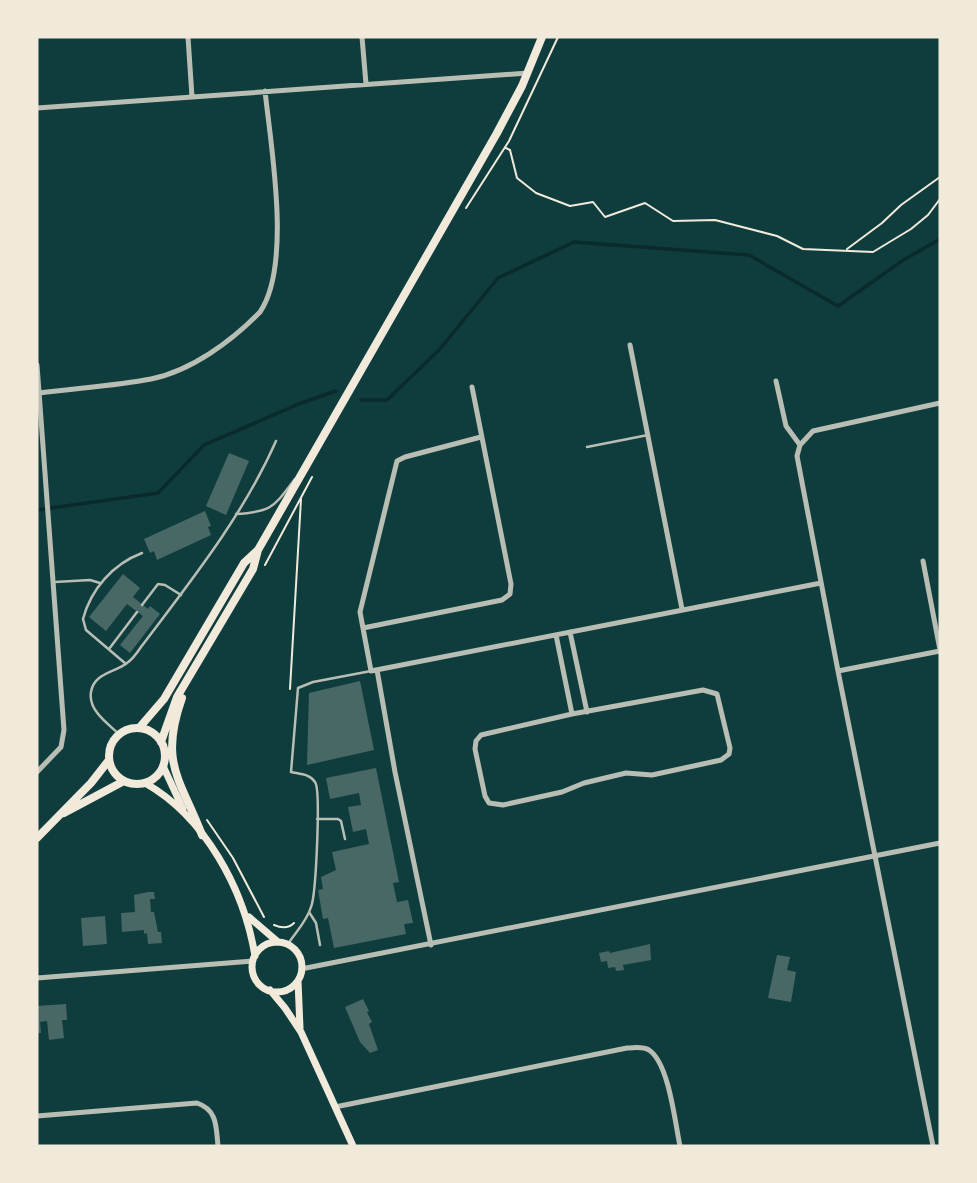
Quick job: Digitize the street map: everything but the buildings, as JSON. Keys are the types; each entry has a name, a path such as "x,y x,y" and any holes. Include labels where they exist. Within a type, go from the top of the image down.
{"highway":[{"path":"161,742 172,708 191,672 253,569 258,550 497,133 528,73 542,37"},
{"path":"139,728 164,699 244,563 258,550"},
{"path":"191,672 176,715 172,754 178,782 202,835"},
{"path":"139,728 154,734 161,742 165,754 163,766 156,777 136,784 124,781 113,771 109,760 111,746 119,734 139,728"},
{"path":"37,838 64,813 109,760"},
{"path":"64,813 124,781"}],"main road":[{"path":"163,766 185,813"},
{"path":"145,783 185,813 225,872 246,914 256,979 270,990 285,1008 300,1032 353,1146"},
{"path":"246,914 278,942"},
{"path":"254,958 265,945 278,942 288,944 299,956 300,1032"},
{"path":"270,990 282,990 298,981"}],"street":[{"path":"188,37 192,97"},
{"path":"362,37 366,84"},
{"path":"37,108 528,73"},
{"path":"39,393 153,379 174,372 210,352 260,312 270,293 278,214 265,91"},
{"path":"630,345 682,609"},
{"path":"37,365 64,730 61,747 37,772"},
{"path":"776,381 786,426 800,445 799,465 821,583 933,1146"},
{"path":"363,628 502,600 510,594 511,584 472,387"},
{"path":"800,445 813,431 940,404"},
{"path":"431,944 363,628 361,608 397,461 481,437"},
{"path":"838,671 940,650 923,561"},
{"path":"374,670 821,583"},
{"path":"570,632 587,712"},
{"path":"556,635 572,715"},
{"path":"708,690 717,694 721,703 729,754 721,760 652,775 626,773 584,783 562,792 503,805 489,803 475,749 478,738 484,734 587,712 708,690"},
{"path":"301,969 940,843"},
{"path":"37,978 254,958"},
{"path":"335,1108 627,1048 643,1047 652,1051 662,1066 680,1146"},
{"path":"37,1116 197,1103 214,1115 218,1146"}],"lane":[{"path":"587,447 648,435"},
{"path":"119,734 95,711 90,695 93,685 99,677 126,664 180,595 261,474 276,441"},
{"path":"236,514 272,508 308,461"},
{"path":"126,664 86,630 84,615 100,583 123,560 142,553"},
{"path":"52,582 90,580 100,583"},
{"path":"142,605 159,584 180,595"},
{"path":"109,649 137,612"},
{"path":"288,944 309,912 314,896 318,789 315,781 305,774 291,772 298,688 313,682 374,670"},
{"path":"317,819 341,821 345,839"},
{"path":"309,912 316,923 320,945"}],"path":[{"path":"464,211 505,147 558,37"},
{"path":"505,147 510,150 517,178 536,193 570,206 593,201 606,217 645,202 673,221 716,220 778,236 803,249 873,252 911,229 928,215 940,199"},
{"path":"846,250 940,177"},
{"path":"264,567 314,474"},
{"path":"290,689 301,498"},
{"path":"200,812 227,847 257,907 266,919"},
{"path":"271,924 290,927 294,923"}],"waterway":[{"path":"361,400 387,400 439,350 498,278 574,242 749,255 838,306 902,261 940,239"},
{"path":"37,510 158,493 204,445 301,403 336,391"}]}
